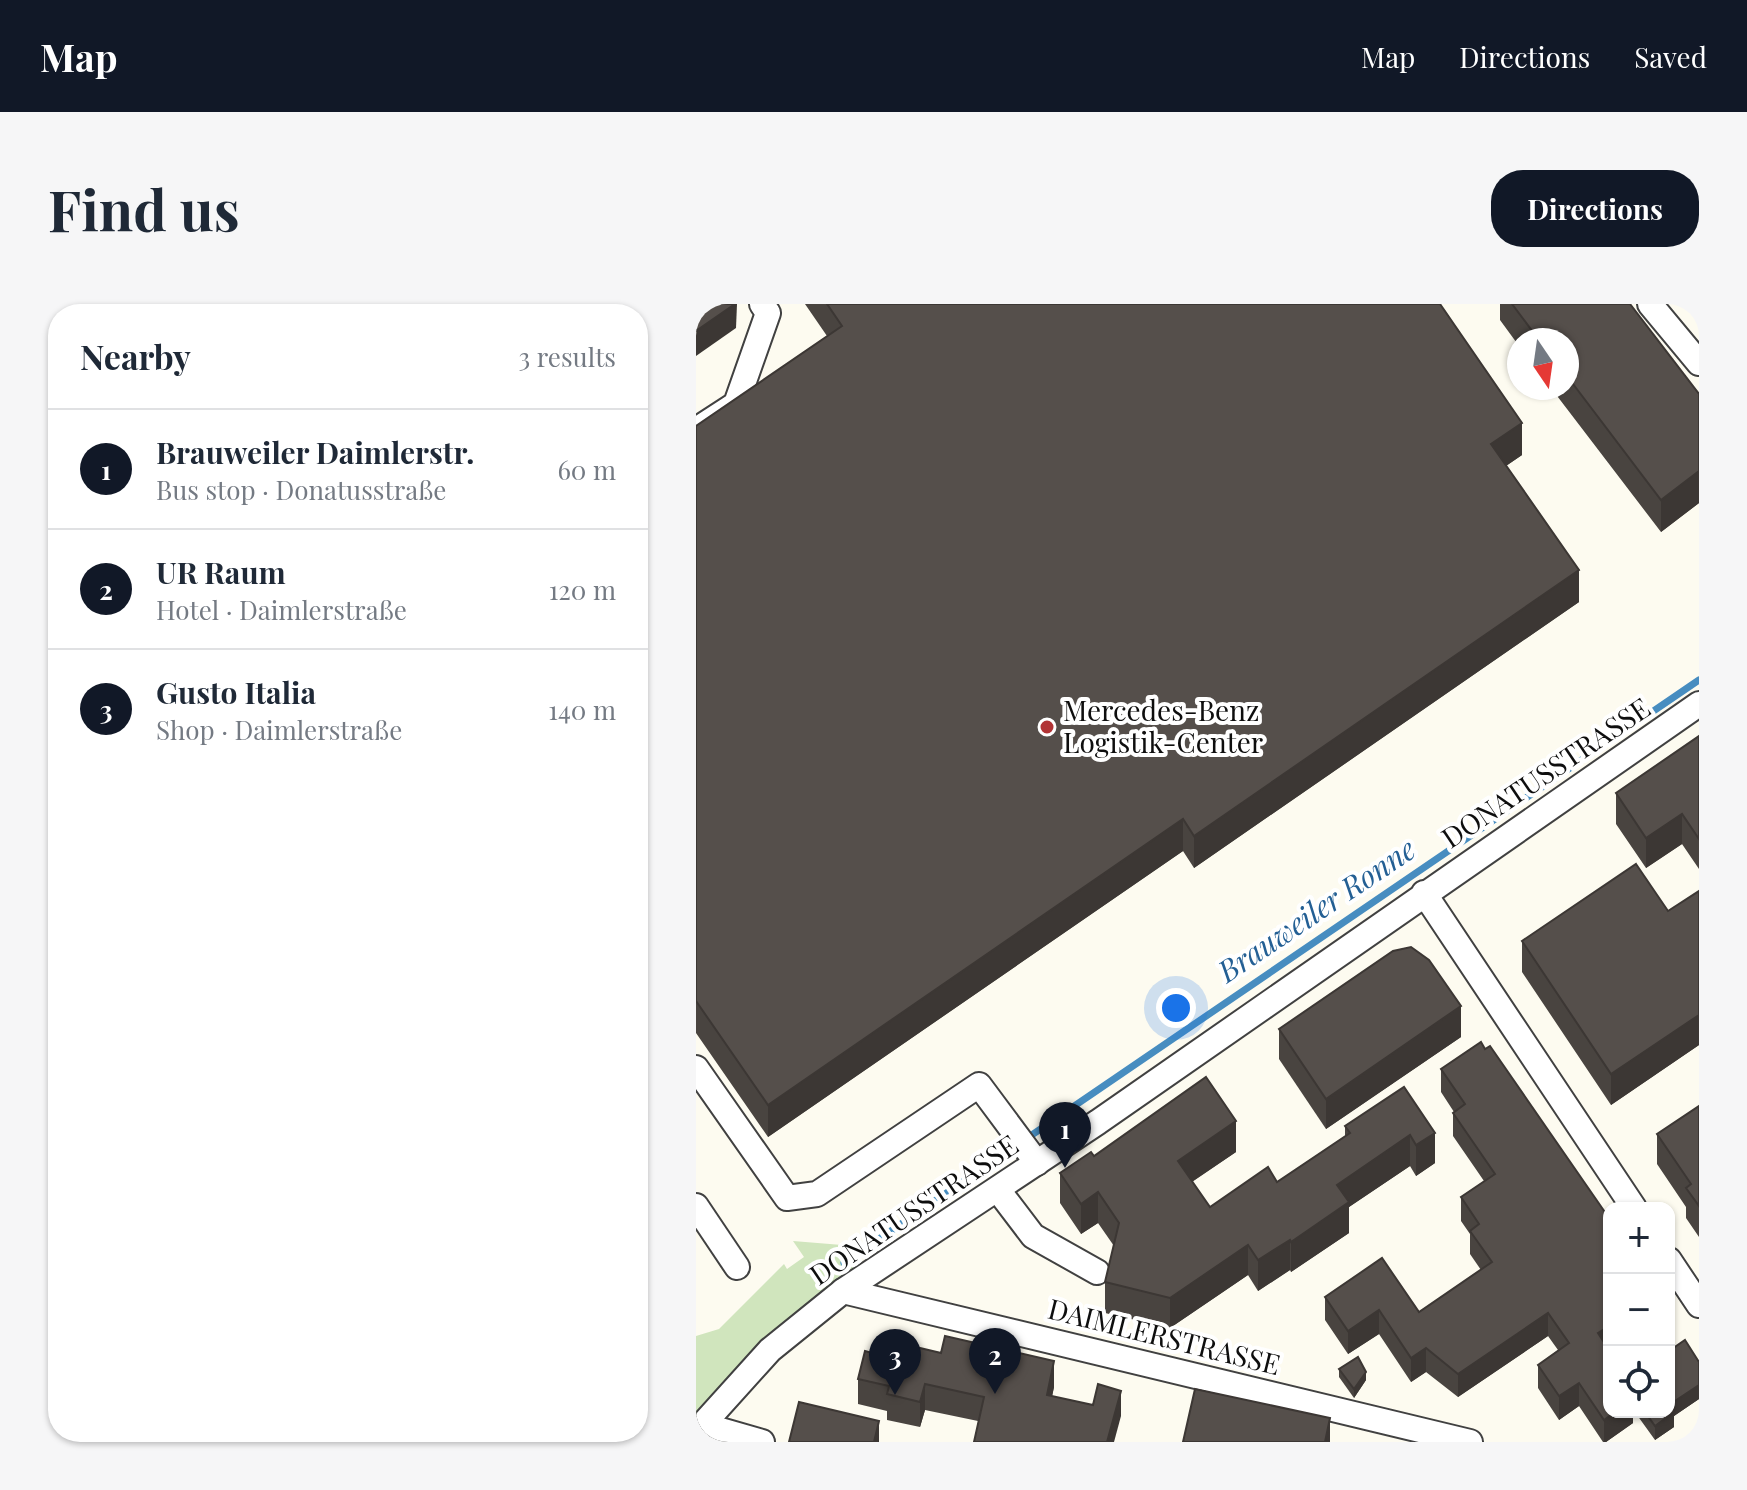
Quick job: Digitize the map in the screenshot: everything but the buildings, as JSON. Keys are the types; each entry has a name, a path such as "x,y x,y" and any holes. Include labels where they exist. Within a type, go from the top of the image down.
{"street":[{"path":"696,430 736,404 768,313 762,304"},
{"path":"1650,304 1699,363"},
{"name":"DONATUSSTRASSE","path":"699,1428 770,1350 843,1291 998,1190 1024,1145 1424,893 1699,704"},
{"path":"1424,893 1630,1202"},
{"path":"696,1068 787,1198 817,1194 979,1085 1024,1145"},
{"path":"998,1190 1033,1236 1097,1272"},
{"path":"698,1214 737,1267"},
{"path":"1675,1269 1699,1305"},
{"name":"DAIMLERSTRASSE","path":"843,1291 1470,1442"},
{"path":"699,1428 762,1442"}],"green space":[{"path":"793,1241 842,1245 857,1268 810,1301 763,1341 696,1417 696,1336 719,1329 784,1264 787,1269 804,1257"}],"waterway":[{"name":"Brauweiler Ronne","path":"844,1263 1699,680"}],"place":[{"name":"Mercedes-Benz Logistik-Center","path":"1047,727"},
{"name":"Brauweiler Daimlerstr.","path":"1065,1168"},
{"name":"UR Raum","path":"995,1394"},
{"name":"Gusto Italia","path":"895,1395"}]}
